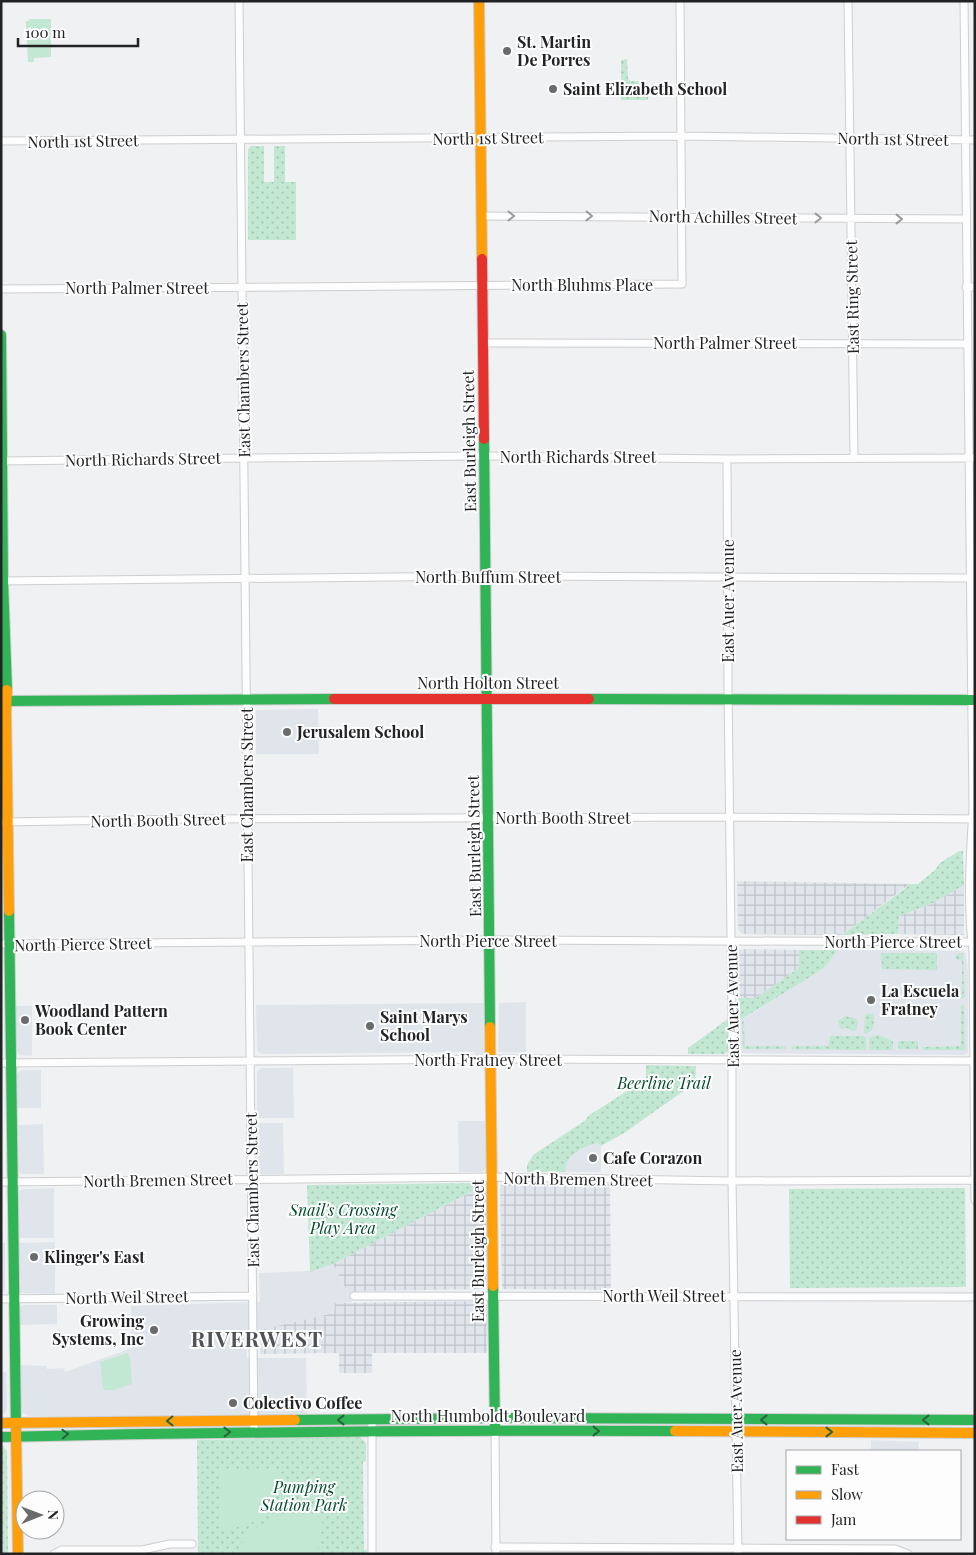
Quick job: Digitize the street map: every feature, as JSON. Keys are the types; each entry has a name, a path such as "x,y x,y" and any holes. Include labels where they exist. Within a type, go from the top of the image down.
{"main road":[{"name":"East Burleigh Street","path":"479,1 495,1430"},
{"path":"1,335 2,581 8,678 3,698 7,1182 14,1299 18,1554"},
{"name":"North Holton Street","path":"3,698 973,700"},
{"name":"North Humboldt Boulevard","path":"1,1423 495,1418 975,1420"},
{"name":"North Humboldt Boulevard","path":"1,1436 495,1430 975,1433"}],"street":[{"name":"East Chambers Street","path":"239,1 254,1432"},
{"path":"680,1 681,217"},
{"name":"East Ring Street","path":"848,1 854,457"},
{"path":"964,1 966,287 972,458 974,819 969,862 973,942 975,1200"},
{"name":"North 1st Street","path":"1,141 681,136 975,140"},
{"name":"North Achilles Street","path":"481,216 966,218"},
{"name":"North Bluhms Place","path":"482,285 682,284 681,217"},
{"name":"North Palmer Street","path":"1,289 482,285"},
{"path":"966,287 975,287"},
{"name":"North Palmer Street","path":"483,342 967,344"},
{"name":"North Richards Street","path":"2,461 484,456 728,459 972,458"},
{"name":"East Auer Avenue","path":"728,459 732,1181 738,1551"},
{"name":"North Buffum Street","path":"2,581 486,576 972,578"},
{"name":"North Booth Street","path":"5,822 200,818 730,817 974,819"},
{"name":"North Pierce Street","path":"6,944 490,940 973,942"},
{"name":"North Fratney Street","path":"6,1063 492,1059 974,1061"},
{"name":"North Bremen Street","path":"7,1182 493,1177 732,1181 975,1180"},
{"name":"North Weil Street","path":"1,1299 253,1296"},
{"name":"North Weil Street","path":"354,1296 975,1297"},
{"path":"372,1420 372,1554"},
{"name":"East Burleigh Street","path":"495,1430 496,1550"},
{"path":"54,1554 62,1550 142,1552 170,1544 192,1544"},
{"path":"496,1550 738,1551 896,1549 908,1554"}],"shaded area":[{"name":"Jerusalem School","path":"318,709 319,754 256,754 256,710"},
{"path":"737,881 908,884 842,935 742,934 738,930"},
{"path":"964,885 964,935 898,934 899,916 931,904"},
{"path":"743,949 799,950 799,968 756,998 738,998 738,954"},
{"name":"La Escuela Fratney","path":"836,950 964,951 968,973 968,1053 963,1055 741,1053 739,1049 739,1019 745,1018 823,969"},
{"path":"526,1002 526,1053 498,1052 499,1003"},
{"name":"Saint Marys School","path":"484,1003 484,1047 486,1050 483,1054 473,1052 262,1054 257,1049 256,1005"},
{"path":"16,1006 32,1006 32,1056 19,1055 16,1051"},
{"path":"261,1068 293,1068 294,1118 257,1118 257,1072"},
{"path":"21,1070 41,1070 41,1108 17,1108 16,1075"},
{"path":"458,1121 485,1121 486,1166 482,1172 459,1172"},
{"path":"257,1123 283,1123 284,1174 262,1174 258,1171"},
{"path":"43,1124 44,1174 21,1174 17,1170 17,1125"},
{"path":"597,1143 601,1146 601,1172 566,1172 567,1162 575,1154"},
{"path":"502,1184 610,1184 611,1290 502,1289 500,1188"},
{"path":"484,1185 486,1188 487,1285 485,1289 359,1291 349,1295 333,1264"},
{"path":"54,1188 54,1238 18,1238 19,1191 23,1189"},
{"path":"55,1242 55,1294 21,1293 18,1289 18,1243"},
{"path":"1,1243 5,1243 5,1290 1,1294"},
{"path":"333,1264 352,1302 335,1303 334,1313 246,1334 247,1358 306,1358 307,1414 243,1416 29,1416 21,1412 21,1365 47,1366 47,1369 64,1368 65,1372 132,1348 131,1306 260,1302 259,1273 310,1271"},
{"path":"482,1301 487,1305 487,1353 372,1353 372,1373 339,1373 339,1353 260,1354 260,1330 334,1313 335,1303"},
{"path":"23,1305 57,1305 57,1324 19,1325 19,1308"},
{"path":"1,1372 6,1372 7,1407 5,1413 1,1415"},
{"path":"871,1440 919,1442 919,1450 871,1450"}],"green space":[{"path":"29,19 51,19 51,57 34,58 34,62 28,62 26,21 29,21"},
{"path":"627,59 628,79 630,81 644,81 644,83 647,83 648,100 621,100 621,60"},
{"path":"251,146 264,146 264,182 274,182 274,146 285,146 285,182 296,182 296,240 248,240 248,150"},
{"path":"959,851 963,851 964,885 931,904 899,916 898,934 842,935 907,887 908,884 918,884 935,870 940,863"},
{"path":"799,950 836,950 836,953 823,969 742,1019 739,1019 738,998 756,998 799,968"},
{"path":"881,953 937,953 937,970 882,969"},
{"path":"963,953 965,997 953,999 954,996 962,995 962,961 956,959 956,954"},
{"path":"961,1005 964,1005 965,1050 923,1050 922,1047 961,1046"},
{"path":"865,1014 874,1014 874,1021 872,1029 864,1034"},
{"path":"845,1016 855,1018 858,1021 856,1030 851,1031 848,1028 840,1028 838,1021"},
{"name":"Beerline Trail","path":"728,1019 728,1050 725,1054 688,1054 688,1048"},
{"path":"742,1019 744,1023 745,1046 786,1046 786,1049 744,1049"},
{"path":"879,1035 893,1041 893,1050 869,1050 869,1038"},
{"path":"830,1036 863,1036 866,1038 866,1050 792,1049 792,1046 829,1046"},
{"path":"898,1041 918,1041 918,1049 898,1049"},
{"name":"Beerline Trail","path":"646,1065 696,1066 695,1083 624,1133 601,1146 597,1143 575,1153 567,1163 566,1172 527,1172 527,1165 533,1155 586,1120 588,1116 646,1079"},
{"name":"Snail's Crossing Play Area","path":"479,1183 484,1185 333,1264 310,1272 307,1185"},
{"path":"965,1188 966,1287 790,1288 789,1189"},
{"path":"128,1353 132,1384 114,1390 104,1390 100,1362"},
{"name":"Pumping Station Park","path":"360,1437 366,1443 366,1461 363,1462 364,1550 367,1550 367,1554 198,1554 197,1440"},
{"path":"1,1443 7,1451 8,1554 1,1554"},
{"path":"221,1469 280,1469 276,1495 265,1513 257,1520 247,1525 221,1530"},
{"path":"299,1513 323,1518 317,1554 235,1554 248,1533 275,1516"}],"traffic: fast":[{"path":"1,335 3,581 7,690"},
{"path":"484,439 490,1027"},
{"path":"1,701 334,699"},
{"path":"589,699 975,700"},
{"path":"9,911 16,1429"},
{"path":"493,1286 495,1430"},
{"path":"295,1420 509,1418 975,1420"},
{"path":"1,1437 338,1432 675,1431"}],"traffic: slow":[{"path":"479,1 482,259"},
{"path":"7,690 9,911"},
{"path":"490,1027 493,1286"},
{"path":"1,1423 295,1420"},
{"path":"16,1429 18,1554"},
{"path":"675,1431 975,1433"}],"traffic: jam":[{"path":"482,259 484,439"},
{"path":"334,699 589,699"}],"place":[{"name":"St. Martin De Porres","path":"507,51"},
{"name":"Saint Elizabeth School","path":"553,89"},
{"name":"Jerusalem School","path":"287,732"},
{"name":"La Escuela Fratney","path":"871,1000"},
{"name":"Woodland Pattern Book Center","path":"25,1020"},
{"name":"Saint Marys School","path":"370,1026"},
{"name":"Cafe Corazon","path":"593,1158"},
{"name":"Klinger's East","path":"34,1257"},
{"name":"Growing Systems, Inc","path":"154,1330"},
{"name":"Colectivo Coffee","path":"233,1403"}],"district":[{"name":"RIVERWEST","path":"257,1340"}]}
